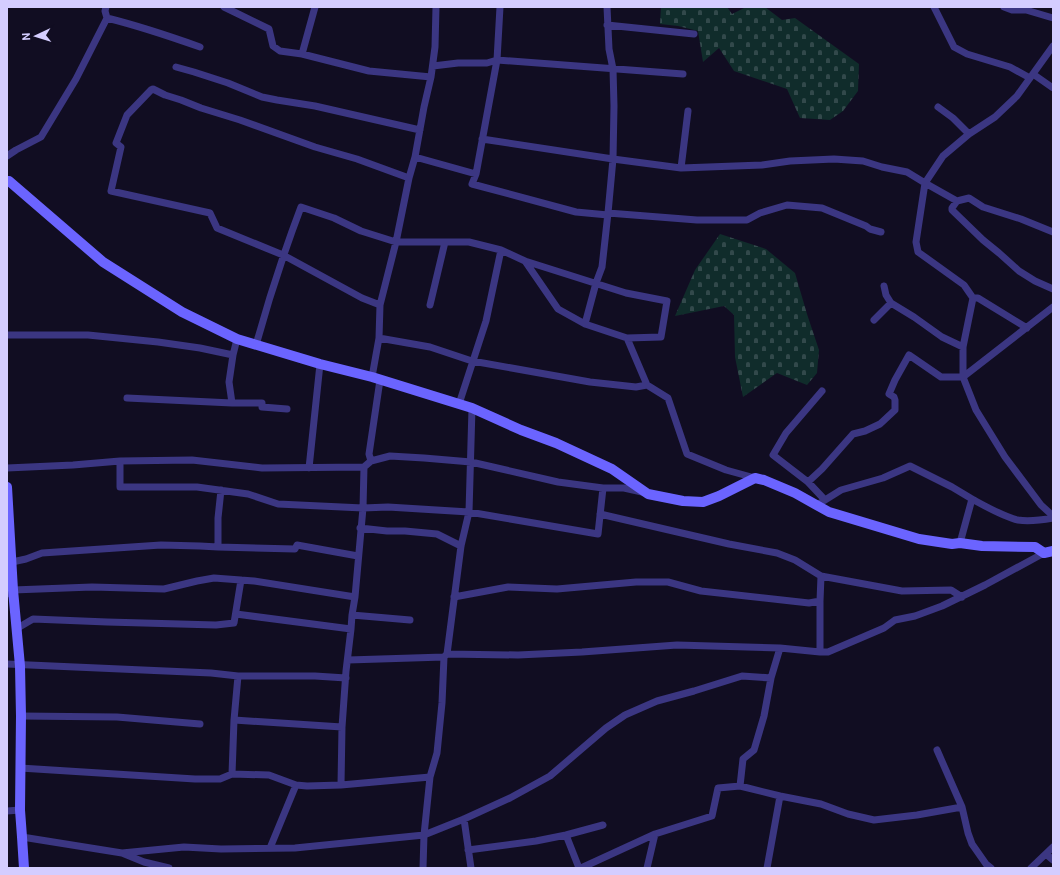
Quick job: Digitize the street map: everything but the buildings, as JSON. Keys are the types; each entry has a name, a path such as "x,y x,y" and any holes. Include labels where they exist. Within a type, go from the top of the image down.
{"street":[{"path":"7,156 41,137 76,79 107,18 105,11 106,7"},
{"path":"224,7 269,29 273,46 280,51 302,54 369,71 431,77"},
{"path":"302,54 315,7"},
{"path":"371,461 369,454 379,338 380,305 396,242 431,77 435,47 436,7"},
{"path":"500,7 497,60 476,174 472,184 576,212 697,220 747,220 760,213 787,205 822,208 870,229 881,232"},
{"path":"585,324 602,267 613,159 613,69 609,49 607,7"},
{"path":"934,7 954,47 967,54 1010,67 1032,76 1053,88"},
{"path":"1004,7 1012,10 1026,10 1053,18"},
{"path":"107,18 132,24 200,48"},
{"path":"607,24 694,34"},
{"path":"1027,328 978,298 973,298 964,286 918,252 916,242 925,183 943,156 969,134 995,117 1018,96 1053,46"},
{"path":"433,66 458,63 487,63 497,60 683,74"},
{"path":"176,67 228,83 262,97 315,106 420,130"},
{"path":"380,305 362,298 283,254 217,228 210,214 112,191 121,147 116,143 127,115 153,89 165,95 202,108 315,147 357,159 409,178"},
{"path":"938,107 953,118 969,134"},
{"path":"682,168 688,111"},
{"path":"482,139 682,168 762,165 790,161 834,159 863,161 882,167 907,172 957,201"},
{"path":"415,157 476,174"},
{"path":"7,181 9,181 103,262 182,312 236,339 320,364 376,378 472,408 521,430 556,443 612,469 648,494"},
{"path":"1053,232 1021,219 983,207 969,198 957,201 952,208 952,210 983,240 1020,271 1034,281 1053,289"},
{"path":"256,345 283,254 301,206 334,218 361,231 396,242 469,242 501,250 524,261 596,283 626,294 667,301 660,337 627,338 585,324 558,309 524,261"},
{"path":"430,305 445,242"},
{"path":"459,404 486,321 501,250"},
{"path":"884,286 886,295 891,303 942,337 963,347"},
{"path":"973,298 963,347 963,377 976,410 1005,457 1041,505 1053,517"},
{"path":"874,320 891,303"},
{"path":"808,482 822,469 853,434 865,431 880,424 895,410 894,397 889,394 909,354 942,377 963,377 1053,307"},
{"path":"7,335 88,335 158,342 233,354"},
{"path":"379,338 430,347 472,361 590,382 636,387 647,384"},
{"path":"627,338 647,384 668,398 688,454 726,470 764,480 821,503"},
{"path":"232,403 230,382 236,339"},
{"path":"310,468 320,364"},
{"path":"822,391 786,433 773,455 808,482 821,503 829,512 919,539 952,544 960,543 982,546 1035,547 1048,552"},
{"path":"127,398 262,403 262,407 287,409"},
{"path":"423,868 424,835 430,776 437,753 446,656 461,546 469,512 472,408"},
{"path":"7,468 120,461 192,460 262,468 364,467 371,461 390,456 471,462 558,482 603,488 624,488 683,501 703,502 719,496 755,478"},
{"path":"120,461 120,487 197,487 248,494 278,504 362,508 388,507 469,512 598,534 603,488"},
{"path":"821,503 841,490 883,478 910,466 998,512 1018,520 1036,521 1053,517"},
{"path":"341,785 342,727 355,597 364,467"},
{"path":"7,487 12,562 10,592 20,666 20,810 24,868"},
{"path":"218,547 218,518 221,490"},
{"path":"960,543 972,499"},
{"path":"600,514 729,544 776,553 795,560 821,576 902,591 951,590 962,597"},
{"path":"360,528 437,534 461,546"},
{"path":"12,562 50,552 161,545 295,549 297,545 358,556"},
{"path":"348,660 518,655 677,645 780,648 828,652 884,628 895,620 915,616 962,597 1048,552"},
{"path":"820,652 821,576"},
{"path":"10,592 92,587 164,589 214,578 241,580 355,597"},
{"path":"16,629 33,619 107,622 234,623 241,580"},
{"path":"454,597 508,587 557,589 636,582 668,582 701,592 809,604 820,601"},
{"path":"236,614 352,629"},
{"path":"352,615 410,620"},
{"path":"740,786 743,759 754,750 764,716 771,678 780,648"},
{"path":"7,664 20,666 238,676 315,676 346,678"},
{"path":"232,774 234,720 238,676"},
{"path":"122,853 184,847 221,849 295,848 424,835 510,798 550,776 606,728 625,715 657,701 742,676 771,678"},
{"path":"21,716 117,717 200,724"},
{"path":"234,720 342,727"},
{"path":"937,750 962,807 972,844 986,864 991,868"},
{"path":"20,768 195,779 220,779 232,774 269,775 296,785 307,786 341,785 430,776"},
{"path":"270,848 296,785"},
{"path":"566,835 580,868 655,834 712,816 718,788 740,786 820,804 848,814 874,820 918,815 962,807"},
{"path":"767,868 780,796"},
{"path":"7,811 20,810"},
{"path":"464,819 471,868"},
{"path":"468,850 536,842 603,826"},
{"path":"647,868 655,834"},
{"path":"22,837 122,853 144,862 169,868"},
{"path":"1031,868 1053,847"},
{"path":"1046,854 1053,860"}],"green space":[{"path":"661,7 727,7 732,14 746,7 765,7 782,20 795,18 859,64 858,91 843,111 830,120 800,118 787,89 734,71 719,48 703,62 698,31 678,26 660,24"},
{"path":"720,234 766,249 795,273 819,350 817,373 807,385 777,373 743,397 735,357 734,315 724,306 675,316 695,270"}]}
